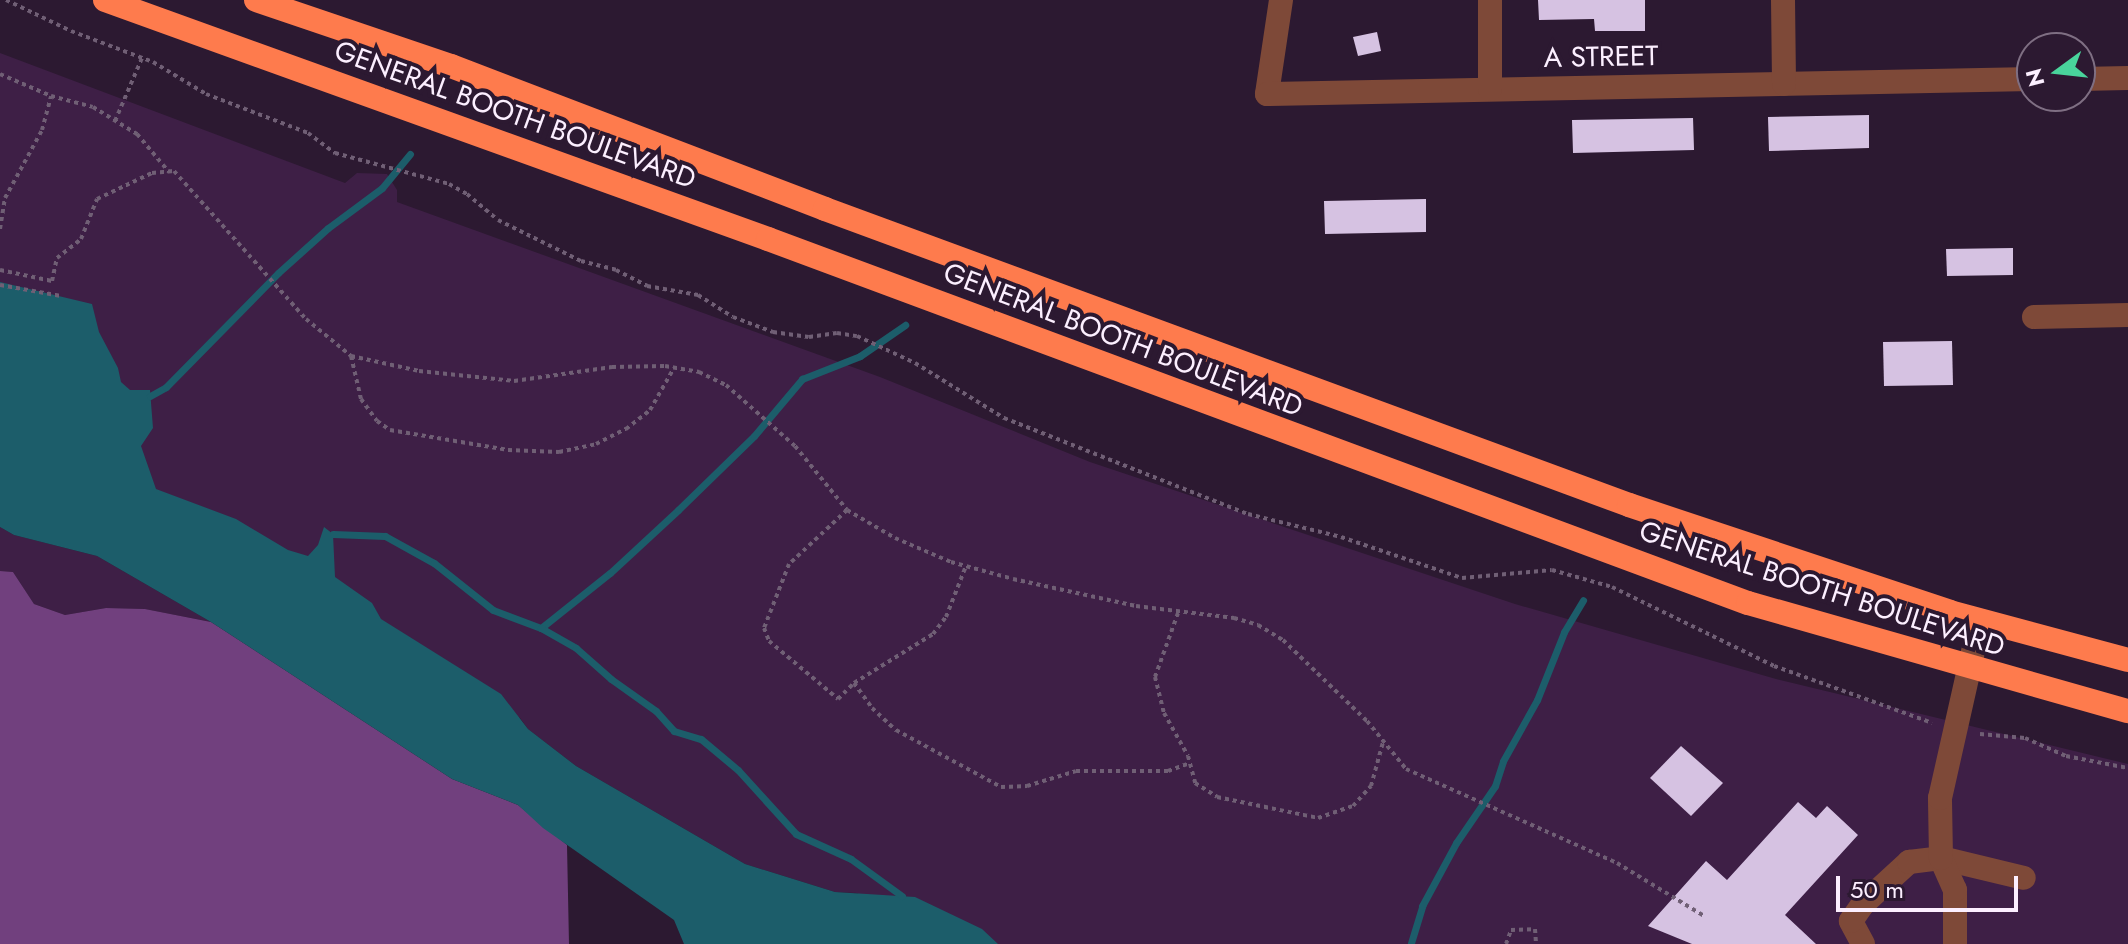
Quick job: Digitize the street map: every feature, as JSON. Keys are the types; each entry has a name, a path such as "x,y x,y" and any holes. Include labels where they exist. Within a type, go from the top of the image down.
{"highway":[{"name":"GENERAL BOOTH BOULEVARD","path":"105,0 150,8 1748,603 2128,711"},
{"name":"GENERAL BOOTH BOULEVARD","path":"256,0 451,66 840,215 1629,505 1980,621 2128,660"}],"street":[{"name":"A STREET","path":"1281,0 1267,94 2016,79"},
{"path":"1490,0 1490,89"},
{"path":"1783,0 1784,84"},
{"path":"2096,79 2128,78"},
{"path":"2034,317 2128,315"},
{"path":"1955,944 1955,890 1941,858 1940,798 1972,669 1980,621"},
{"path":"1863,944 1851,921 1862,905 1909,862 1941,858 2024,878"}],"path":[{"path":"6,0 71,31 142,58 206,94 308,133 344,155 411,171 467,194 498,220 570,256 616,270 647,286 698,295 733,317 773,332 809,337 837,333 857,336 902,356 1004,418 1248,514 1341,537 1462,578 1552,570 1576,575 1639,599 1774,666 1932,723"},
{"path":"115,121 142,58"},
{"path":"0,74 51,96 93,107 137,134 306,319 351,356 419,371 514,381 612,367 674,368 699,372 726,385 795,446 847,510 895,538 966,566 1178,613 1234,618 1258,625 1283,640 1367,721 1406,769 1617,863 1704,916"},
{"path":"0,229 5,198 42,130 51,96"},
{"path":"0,270 52,281 57,258 81,239 97,199 152,173 171,172"},
{"path":"0,285 61,296"},
{"path":"351,356 361,399 377,421 390,430 508,450 559,452 596,444 626,429 650,410 674,368"},
{"path":"847,510 789,564 764,628 769,641 838,699 854,683 933,634 946,617 966,566"},
{"path":"1178,613 1155,677 1164,713 1177,731 1195,783 1217,797 1318,818 1353,806 1371,786 1383,742"},
{"path":"854,683 872,708 896,730 1001,787 1027,786 1076,771 1168,771 1190,763"},
{"path":"1969,732 2025,738 2066,756 2128,768"},
{"path":"1506,944 1511,930 1535,929 1536,944"}],"shaded area":[{"path":"0,53 345,183 357,173 387,174 397,190 397,202 880,377 1090,462 1515,604 1776,679 2128,764 2128,944 936,944 857,893 835,892 745,864 576,766 528,729 520,718 0,469"},
{"path":"0,282 92,304 99,332 118,368 121,382 130,390 150,390 153,428 141,446 156,489 236,519 288,550 308,556 318,545 324,527 333,534 335,577 372,603 381,619 501,694 528,729 576,766 745,864 835,892 915,897 982,929 998,944 684,944 674,920 543,828 518,805 452,779 211,622 97,556 14,535 0,527"},
{"path":"0,527 14,535 97,556 211,622 145,609 106,608 65,615 34,604 13,572 0,571"},
{"path":"0,571 13,572 34,604 65,615 106,608 145,609 211,622 452,779 518,805 567,845 569,944 0,944"}],"building":[{"path":"1538,0 1645,0 1645,31 1595,31 1594,19 1539,20"},
{"path":"1377,32 1381,51 1358,56 1353,37"},
{"path":"1869,115 1869,148 1769,151 1768,117"},
{"path":"1693,118 1694,150 1573,153 1572,120"},
{"path":"1426,199 1426,232 1325,234 1324,201"},
{"path":"2013,248 2013,275 1947,276 1946,249"},
{"path":"1952,341 1953,385 1884,386 1883,342"},
{"path":"1681,746 1723,783 1691,816 1650,778"},
{"path":"1798,802 1816,818 1827,806 1858,835 1785,915 1816,944 1692,944 1648,926 1706,861 1727,880"}],"waterway":[{"path":"150,396 166,387 278,273 328,228 382,188 410,154"},
{"path":"333,534 385,536 434,563 493,610 541,628 610,573 678,510 754,436 802,379 860,356 905,325"},
{"path":"1411,943 1422,906 1456,843 1495,786 1503,761 1537,700 1564,632 1583,600"},
{"path":"541,628 576,648 611,679 656,711 674,731 701,739 738,770 796,834 851,859 902,896"}]}
